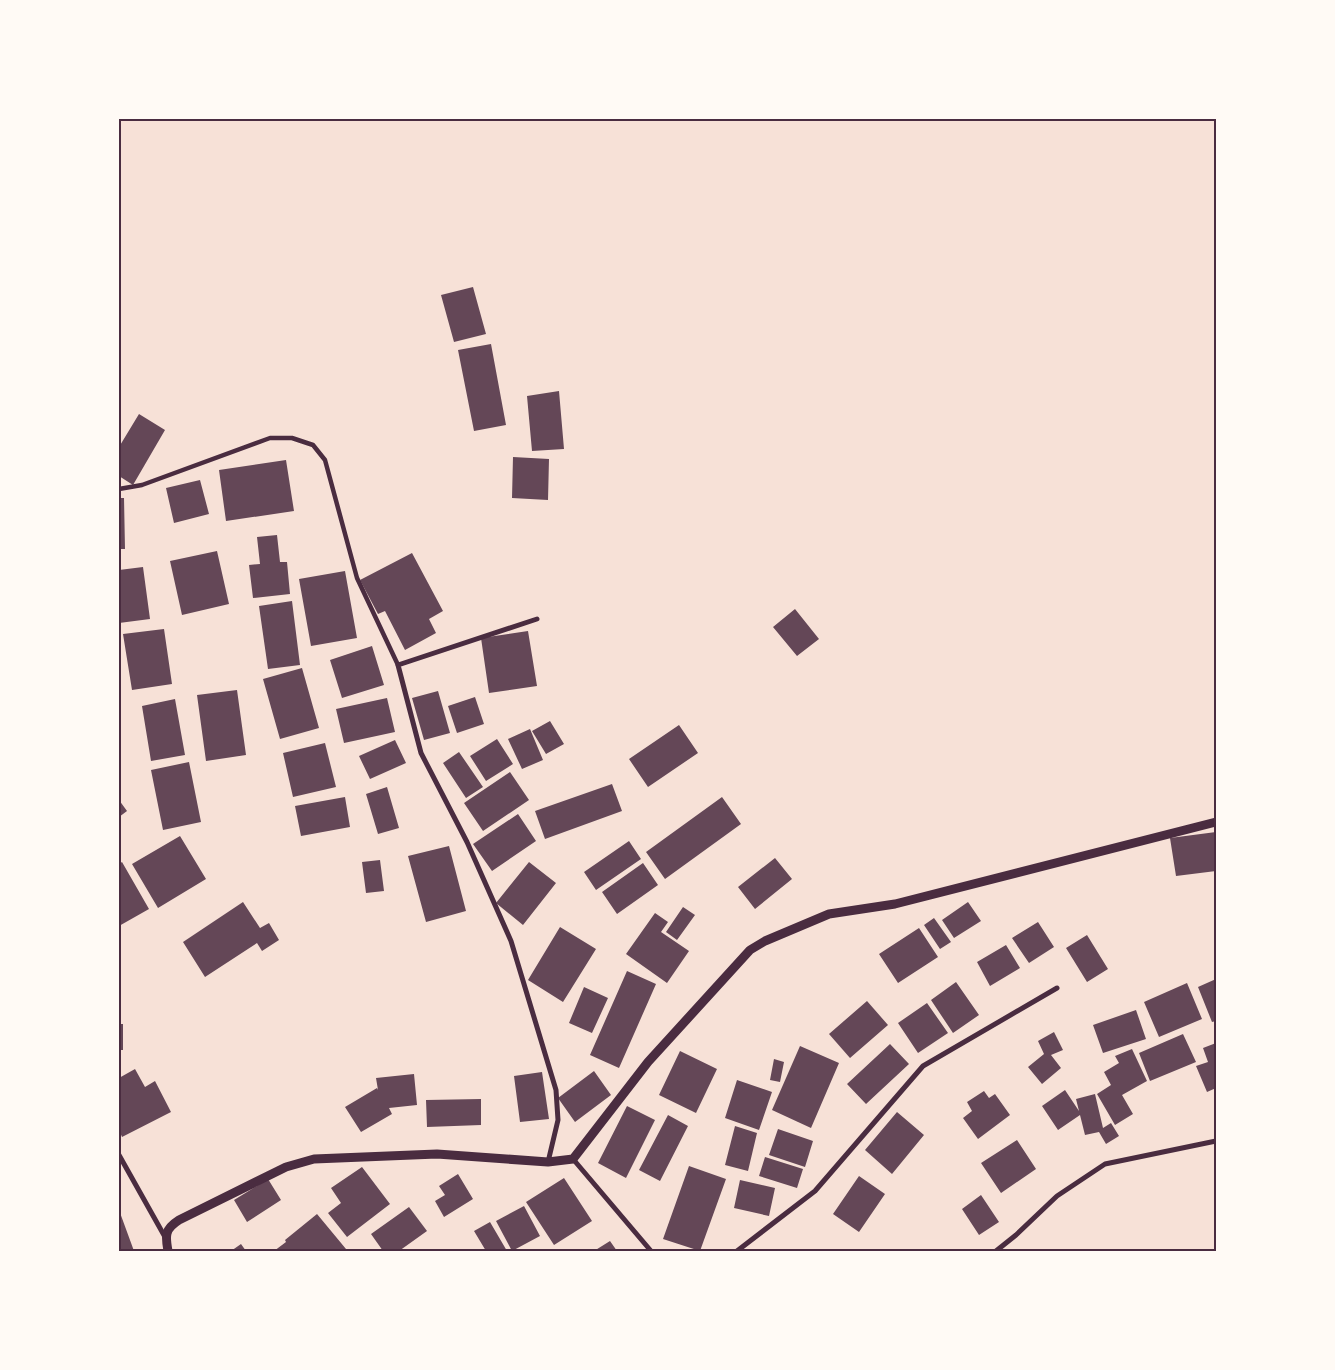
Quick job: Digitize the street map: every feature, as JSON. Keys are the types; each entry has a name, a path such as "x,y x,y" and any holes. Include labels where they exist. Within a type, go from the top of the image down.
{"street":[{"path":"119,489 142,485 270,438 292,438 313,445 326,460 357,578 398,665 421,753 467,842 511,941 556,1090 558,1120 548,1162"},
{"path":"398,665 537,619"},
{"path":"166,1238 170,1226 179,1220 286,1167 314,1159 438,1154 548,1162 573,1159 648,1062 750,950 764,941 829,914 895,904 1216,822"},
{"path":"737,1251 815,1191 923,1066 1057,988"},
{"path":"996,1251 1058,1196 1105,1164 1216,1141"},
{"path":"119,1155 166,1238 168,1251"},
{"path":"573,1159 651,1251"}],"building":[{"path":"473,287 486,334 454,342 441,295"},
{"path":"491,344 506,425 474,431 458,350"},
{"path":"559,391 564,449 532,451 527,396"},
{"path":"139,414 165,430 133,485 119,476 119,447"},
{"path":"513,457 549,459 548,500 512,498"},
{"path":"286,460 294,511 226,521 219,470"},
{"path":"200,480 209,514 174,523 166,488"},
{"path":"119,498 124,498 125,549 119,549"},
{"path":"277,535 280,562 287,562 290,594 253,598 249,565 260,564 257,537"},
{"path":"217,551 229,604 182,615 170,561"},
{"path":"412,553 443,611 429,619 436,633 405,650 385,611 378,614 360,580"},
{"path":"143,567 150,619 119,623 119,570"},
{"path":"345,571 357,638 311,646 299,579"},
{"path":"292,601 300,665 268,669 259,606"},
{"path":"795,609 819,639 797,656 773,627"},
{"path":"164,629 172,684 132,690 123,634"},
{"path":"528,631 537,686 489,693 481,638"},
{"path":"372,646 384,685 342,698 330,660"},
{"path":"302,668 319,728 280,739 263,679"},
{"path":"237,690 246,755 206,761 197,695"},
{"path":"438,691 450,733 424,740 412,698"},
{"path":"475,697 484,724 457,733 448,706"},
{"path":"387,698 395,732 344,743 336,709"},
{"path":"175,699 185,755 151,761 142,706"},
{"path":"550,721 564,744 546,754 532,731"},
{"path":"679,725 698,753 648,787 629,759"},
{"path":"530,729 543,760 522,769 508,739"},
{"path":"497,739 513,764 486,781 470,756"},
{"path":"395,740 406,763 370,779 359,756"},
{"path":"325,743 336,787 293,797 283,753"},
{"path":"459,752 483,787 466,798 443,763"},
{"path":"189,762 201,822 163,830 151,770"},
{"path":"510,772 529,800 483,831 464,803"},
{"path":"612,784 622,811 545,839 535,811"},
{"path":"387,787 399,828 378,834 366,794"},
{"path":"345,797 350,827 301,836 295,806"},
{"path":"722,797 741,824 665,879 646,852"},
{"path":"119,800 127,811 119,817"},
{"path":"518,814 536,841 492,871 473,844"},
{"path":"1216,832 1216,871 1176,876 1170,838"},
{"path":"180,836 206,879 158,908 132,864"},
{"path":"629,841 641,859 596,890 584,872"},
{"path":"449,846 466,911 426,922 408,856"},
{"path":"775,858 792,879 755,909 738,887"},
{"path":"380,860 384,891 366,893 362,862"},
{"path":"122,862 149,909 119,926 119,864"},
{"path":"529,862 556,883 523,925 496,903"},
{"path":"643,863 658,885 617,914 602,892"},
{"path":"243,902 260,928 269,923 279,940 262,951 257,943 205,977 183,942"},
{"path":"968,902 981,921 954,938 942,920"},
{"path":"683,907 695,915 677,940 666,932"},
{"path":"655,913 668,922 661,932 689,951 667,983 626,954"},
{"path":"934,918 951,942 940,949 924,925"},
{"path":"1038,922 1054,947 1029,963 1012,938"},
{"path":"560,927 596,949 563,1002 528,980"},
{"path":"919,928 938,957 898,983 879,954"},
{"path":"1087,935 1108,969 1087,982 1066,948"},
{"path":"1006,945 1020,968 990,986 977,962"},
{"path":"627,971 656,984 619,1068 590,1055"},
{"path":"1216,979 1216,1021 1212,1022 1198,987"},
{"path":"956,982 979,1015 953,1033 931,1000"},
{"path":"1187,983 1202,1019 1159,1037 1144,1002"},
{"path":"584,987 608,998 592,1033 569,1023"},
{"path":"867,1001 888,1025 850,1058 829,1034"},
{"path":"927,1003 948,1033 918,1053 898,1023"},
{"path":"1136,1010 1146,1039 1103,1053 1093,1025"},
{"path":"119,1024 123,1024 123,1050 119,1050"},
{"path":"1054,1032 1063,1050 1051,1055 1061,1068 1042,1084 1028,1067 1044,1054 1038,1041"},
{"path":"1183,1034 1196,1062 1150,1081 1139,1053"},
{"path":"1216,1043 1216,1088 1207,1092 1196,1066 1208,1062 1203,1048"},
{"path":"890,1044 909,1064 866,1104 847,1084"},
{"path":"800,1046 839,1063 811,1128 772,1110"},
{"path":"1132,1049 1147,1081 1122,1095 1133,1114 1115,1125 1097,1094 1111,1085 1104,1072 1119,1063 1115,1056"},
{"path":"680,1051 717,1069 696,1113 659,1095"},
{"path":"774,1059 784,1062 780,1082 770,1080"},
{"path":"135,1069 145,1087 155,1081 171,1112 122,1137 119,1130 119,1078"},
{"path":"594,1071 611,1095 575,1122 558,1098"},
{"path":"542,1072 549,1119 520,1122 514,1076"},
{"path":"414,1074 417,1105 389,1108 392,1114 361,1132 345,1107 377,1088 378,1090 376,1078"},
{"path":"737,1080 772,1092 759,1130 725,1118"},
{"path":"1065,1090 1079,1111 1076,1099 1095,1094 1103,1128 1111,1123 1119,1136 1106,1144 1099,1132 1085,1135 1080,1115 1058,1130 1042,1106"},
{"path":"984,1091 989,1098 995,1094 1010,1115 978,1139 963,1118 972,1111 967,1102"},
{"path":"481,1099 481,1125 427,1127 426,1100"},
{"path":"627,1106 655,1120 626,1178 598,1163"},
{"path":"897,1112 924,1135 892,1174 865,1150"},
{"path":"668,1115 688,1126 660,1181 639,1170"},
{"path":"735,1126 757,1133 748,1171 725,1165"},
{"path":"778,1129 813,1141 805,1167 769,1155"},
{"path":"1017,1140 1036,1169 1001,1193 981,1163"},
{"path":"765,1157 803,1169 797,1188 759,1176"},
{"path":"689,1166 726,1179 700,1251 663,1239"},
{"path":"362,1167 390,1204 347,1237 328,1213 341,1203 331,1188"},
{"path":"458,1174 473,1199 444,1217 435,1201 445,1195 439,1186"},
{"path":"859,1176 885,1194 859,1232 833,1214"},
{"path":"564,1178 592,1221 554,1245 526,1202"},
{"path":"268,1179 281,1200 247,1222 234,1200"},
{"path":"740,1180 775,1188 769,1216 734,1208"},
{"path":"981,1195 999,1222 979,1235 962,1209"},
{"path":"524,1206 540,1236 512,1251 496,1221"},
{"path":"409,1207 427,1231 399,1251 383,1251 371,1234"},
{"path":"119,1210 134,1251 119,1251"},
{"path":"317,1214 346,1249 342,1251 274,1251 286,1242 285,1240"},
{"path":"490,1222 507,1251 486,1251 474,1231"},
{"path":"610,1241 617,1251 594,1251"},
{"path":"241,1244 246,1251 231,1251"}]}
